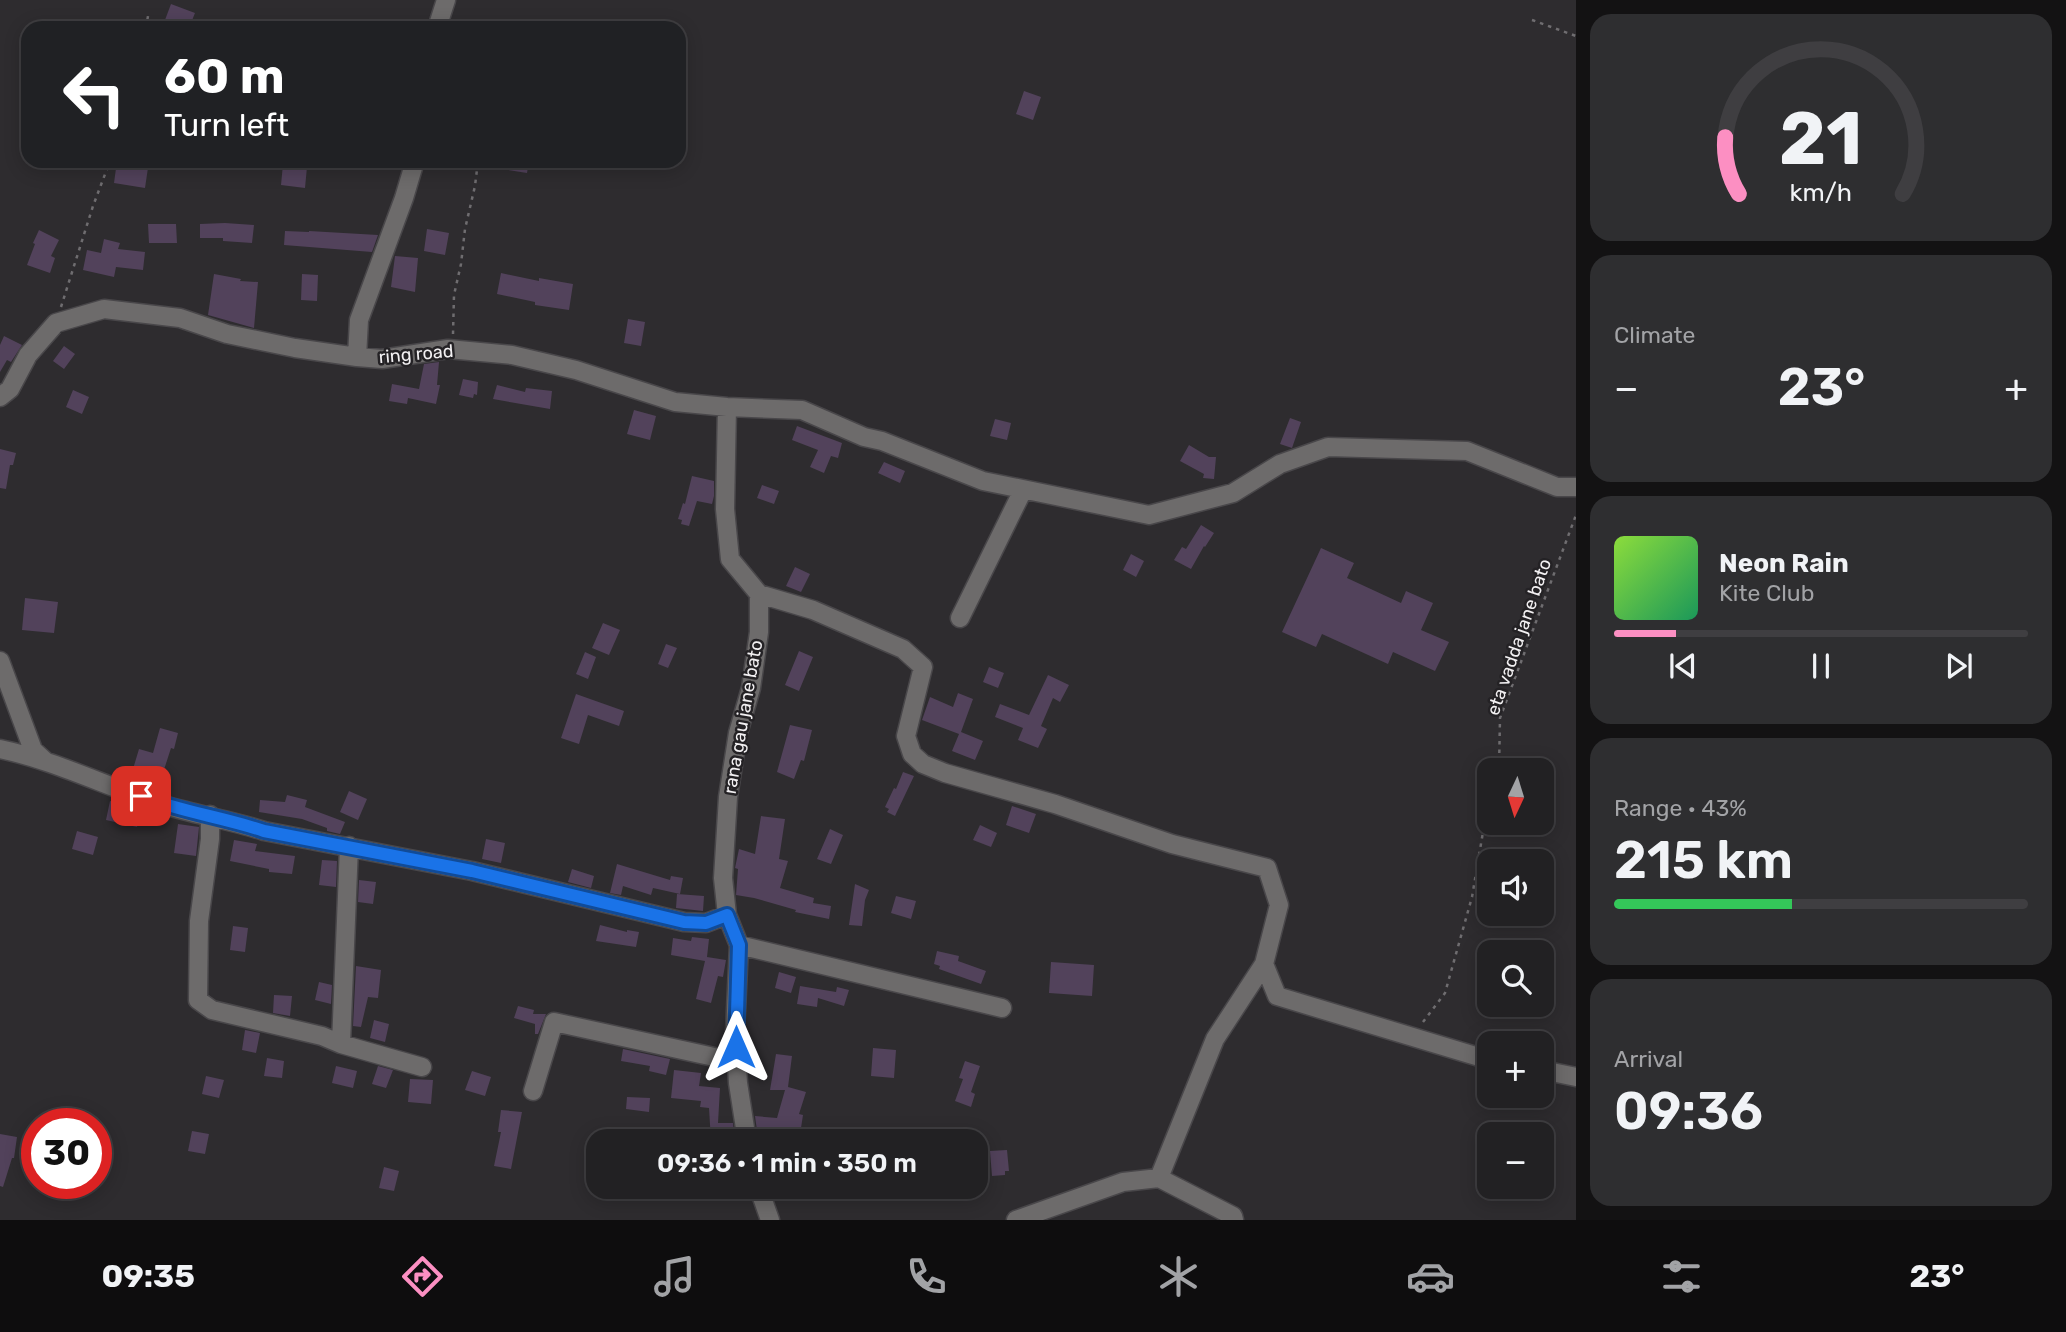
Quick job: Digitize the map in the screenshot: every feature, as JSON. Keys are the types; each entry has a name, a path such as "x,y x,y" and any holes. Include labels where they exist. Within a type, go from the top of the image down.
{"street":[{"path":"439,21 446,0"},
{"path":"357,357 359,320 413,168"},
{"name":"ring road","path":"56,323 104,309 180,318 227,334 357,357 382,359 448,349 512,355 576,370 676,402 802,410 864,437 882,441 983,481 1149,514 1233,493 1280,464 1328,447 1467,451 1558,487 1576,487"},
{"path":"0,397 10,389 28,355 56,323"},
{"path":"727,407 725,509 730,559 759,594 813,610 903,649 923,667 906,736 912,754 923,764 945,773 1055,804 1172,844 1267,868 1279,905 1264,964 1215,1039 1159,1178"},
{"path":"960,618 1023,490"},
{"name":"rana gau jane bato","path":"739,945 727,915 723,878 728,797 738,733 751,688 759,632 759,594"},
{"path":"0,661 33,750 47,763"},
{"path":"0,749 96,779 164,805 264,831 472,871 684,922 706,923 727,915"},
{"path":"210,816 210,839 199,921 198,1000 212,1010 322,1036 422,1067"},
{"path":"341,1044 349,846"},
{"path":"745,1129 735,1032 739,945 1002,1008"},
{"path":"1264,964 1277,996 1477,1056"},
{"path":"533,1091 554,1022 737,1062"},
{"path":"1554,1072 1576,1077"},
{"path":"1016,1220 1122,1182 1159,1178 1233,1216 1234,1220"},
{"path":"763,1199 770,1220"}],"path":[{"path":"147,21 148,16"},
{"path":"1532,20 1576,36"},
{"path":"56,323 107,168"},
{"path":"448,349 453,344 454,295 477,168"},
{"name":"eta vadda jane bato","path":"1499,758 1500,718 1576,515"},
{"path":"1412,1037 1445,993 1472,897 1482,835"}],"building":[{"path":"171,4 195,13 192,21 165,20"},
{"path":"1024,91 1041,97 1033,120 1016,114"},
{"path":"116,168 148,168 145,188 114,183"},
{"path":"283,168 307,168 305,188 281,185"},
{"path":"496,168 528,168 527,173"},
{"path":"148,224 176,224 177,243 149,243"},
{"path":"200,224 254,225 252,243 223,241 223,238 200,238"},
{"path":"427,229 449,233 445,255 424,251"},
{"path":"39,230 59,240 51,256 55,258 50,273 27,265"},
{"path":"285,231 378,235 372,252 284,245"},
{"path":"104,239 120,243 118,249 145,252 143,270 116,267 114,277 83,270 87,250 101,253"},
{"path":"395,256 418,258 415,292 391,287"},
{"path":"501,273 539,281 539,278 573,284 569,310 535,305 535,302 497,294"},
{"path":"214,274 241,279 240,281 258,282 254,328 208,315"},
{"path":"302,274 318,275 317,301 301,300"},
{"path":"628,319 645,322 641,346 624,343"},
{"path":"4,336 22,345 11,362 7,360 0,372 0,345"},
{"path":"64,346 75,354 64,369 53,361"},
{"path":"439,362 437,385 440,385 436,404 408,398 407,404 389,401 392,384 419,389 424,364"},
{"path":"463,379 478,382 477,395 474,394 473,398 459,395"},
{"path":"497,385 525,392 526,388 552,391 550,409 493,399"},
{"path":"73,390 89,397 82,414 66,407"},
{"path":"634,410 656,416 650,440 627,434"},
{"path":"1290,418 1301,422 1292,448 1280,444"},
{"path":"995,419 1011,423 1007,440 990,436"},
{"path":"797,426 842,443 838,458 831,456 824,473 810,467 818,450 792,440"},
{"path":"1189,445 1209,457 1216,457 1214,479 1203,478 1204,474 1180,461"},
{"path":"0,449 16,453 13,465 10,465 6,489 0,488"},
{"path":"884,462 905,471 900,483 878,473"},
{"path":"692,476 714,481 714,496 712,504 697,501 689,526 681,524 682,520 678,519"},
{"path":"762,485 779,491 774,504 757,498"},
{"path":"1201,525 1214,533 1191,569 1174,560 1182,547 1186,549"},
{"path":"1321,548 1354,563 1347,578 1401,603 1406,591 1433,603 1421,630 1449,642 1435,671 1393,652 1388,664 1322,634 1316,647 1282,632"},
{"path":"1131,554 1144,561 1136,577 1123,570"},
{"path":"795,567 810,574 801,592 786,586"},
{"path":"25,598 58,602 54,633 22,630"},
{"path":"603,623 620,630 609,655 592,648"},
{"path":"666,644 677,648 668,668 658,664"},
{"path":"799,651 813,657 799,691 785,685"},
{"path":"585,652 596,657 588,679 576,674"},
{"path":"989,667 1004,673 998,688 983,682"},
{"path":"1048,675 1069,685 1060,702 1053,698 1041,726 1047,729 1038,748 1018,740 1023,728 995,717 1000,704 1029,715"},
{"path":"958,693 973,699 961,732 983,741 975,760 952,751 959,734 922,720 930,697 953,707"},
{"path":"576,694 624,711 619,726 588,715 579,744 561,738"},
{"path":"790,725 812,730 804,761 801,760 794,779 777,772"},
{"path":"160,728 178,733 162,776 133,769 139,749 153,753"},
{"path":"903,772 914,776 895,816 887,812 889,809 885,807"},
{"path":"349,791 367,799 358,820 340,812"},
{"path":"287,795 307,800 305,807 345,822 340,834 302,819 259,812 260,800 285,802"},
{"path":"110,801 140,810 137,827 106,820"},
{"path":"1012,806 1036,814 1029,833 1006,825"},
{"path":"761,816 785,819 779,859 788,861 780,888 814,898 813,903 831,906 829,919 736,895 738,869 735,868 739,849 755,854"},
{"path":"178,824 199,827 196,856 174,853"},
{"path":"980,825 997,833 991,847 973,840"},
{"path":"830,829 843,835 831,864 817,859"},
{"path":"77,831 98,837 93,855 72,849"},
{"path":"486,839 505,843 501,863 482,859"},
{"path":"234,840 257,844 255,851 295,856 292,874 269,872 269,869 230,861"},
{"path":"322,860 337,861 336,887 319,885"},
{"path":"617,864 670,880 671,876 683,878 680,894 653,888 651,895 623,886 621,895 610,893"},
{"path":"572,869 594,876 591,888 568,882"},
{"path":"359,880 376,882 373,904 358,902"},
{"path":"855,884 869,890 862,926 849,925"},
{"path":"677,894 704,896 703,911 676,908"},
{"path":"896,896 916,901 911,919 891,913"},
{"path":"600,925 627,932 639,932 636,947 596,941"},
{"path":"233,926 248,928 245,952 230,950"},
{"path":"692,937 709,939 707,957 726,960 723,977 718,976 711,1003 696,999 705,961 671,955 673,938 691,941"},
{"path":"937,951 959,956 958,961 986,971 981,984 939,969 940,966 934,964"},
{"path":"1051,962 1094,965 1092,996 1049,993"},
{"path":"356,966 381,970 378,998 368,997 361,1027 353,1026"},
{"path":"779,972 796,977 791,993 775,988"},
{"path":"319,982 332,985 331,1004 315,1000"},
{"path":"800,986 836,992 837,987 849,990 844,1006 818,998 817,1007 797,1004"},
{"path":"274,995 292,996 290,1016 273,1013"},
{"path":"518,1006 534,1010 533,1014 546,1014 538,1034 535,1034 535,1024 514,1018"},
{"path":"374,1020 389,1024 385,1042 370,1038"},
{"path":"245,1030 260,1033 256,1053 242,1050"},
{"path":"873,1048 896,1050 894,1078 871,1076"},
{"path":"623,1049 670,1059 666,1075 649,1071 650,1066 621,1061"},
{"path":"776,1054 792,1056 788,1087 806,1092 799,1114 803,1115 801,1129 757,1129 755,1116 777,1118 785,1090 770,1090"},
{"path":"267,1058 284,1061 282,1078 264,1076"},
{"path":"965,1061 980,1066 971,1092 975,1094 971,1107 955,1101 963,1079 959,1078"},
{"path":"336,1066 357,1071 353,1088 332,1083"},
{"path":"378,1066 393,1070 386,1088 372,1084"},
{"path":"674,1070 701,1073 699,1086 720,1088 718,1123 733,1123 734,1129 710,1129 709,1108 700,1107 701,1101 671,1098"},
{"path":"472,1071 491,1077 485,1096 465,1090"},
{"path":"206,1076 224,1080 219,1098 202,1094"},
{"path":"410,1079 433,1080 431,1104 408,1102"},
{"path":"627,1097 650,1098 649,1112 626,1109"},
{"path":"501,1110 522,1112 511,1169 494,1166 501,1132 498,1132"},
{"path":"192,1131 209,1134 205,1154 188,1151"},
{"path":"0,1134 17,1137 14,1158 3,1187 0,1186"},
{"path":"1007,1150 1009,1171 1005,1171 1005,1175 992,1176 990,1151"},
{"path":"384,1167 399,1171 394,1191 379,1188"}],"route":[{"path":"141,796 164,805 234,821 264,831 472,871 684,922 706,923 727,915 739,945 736,1047"}]}
